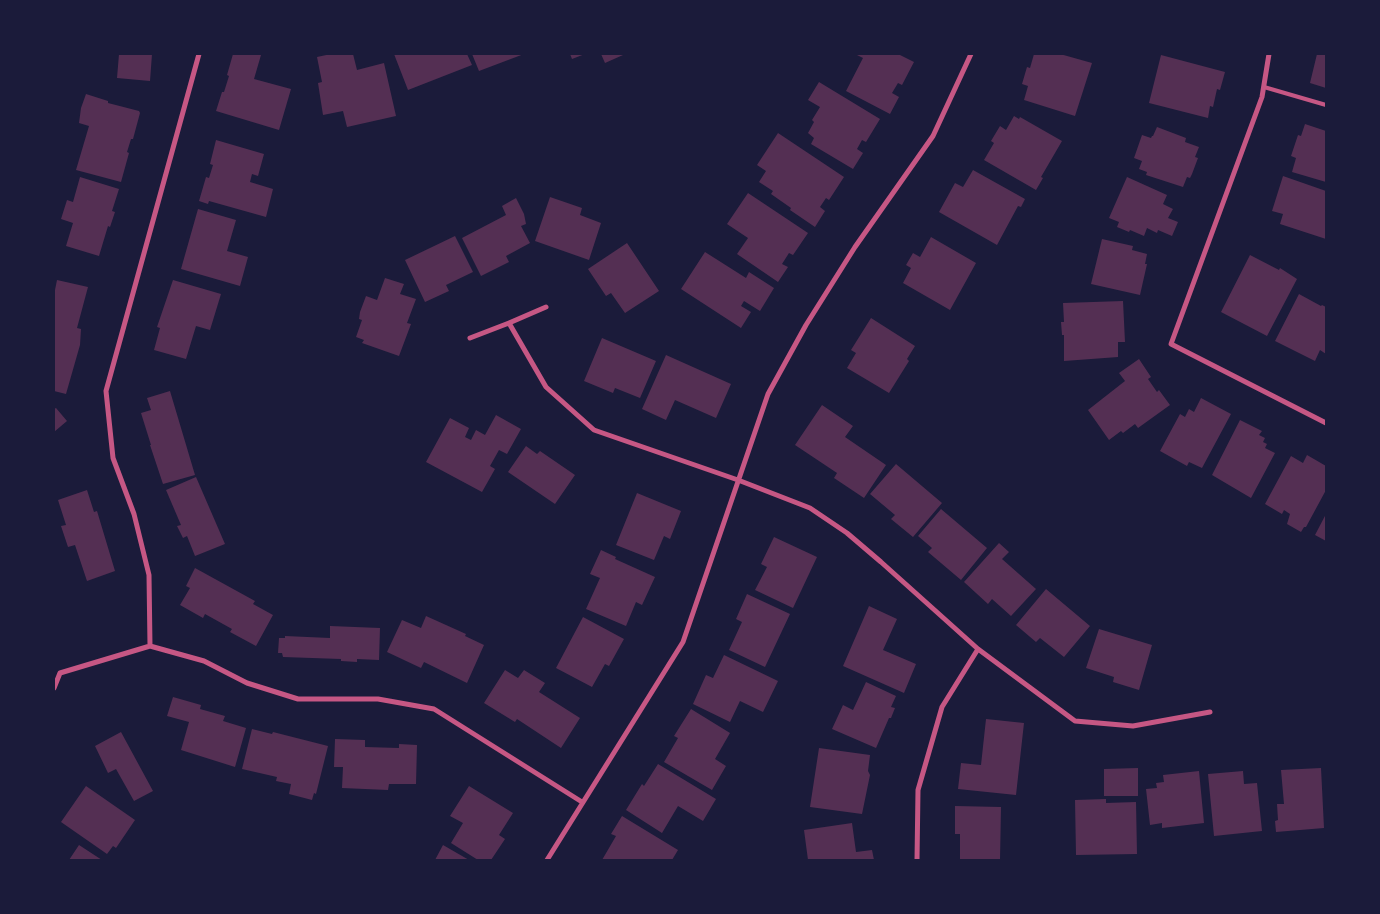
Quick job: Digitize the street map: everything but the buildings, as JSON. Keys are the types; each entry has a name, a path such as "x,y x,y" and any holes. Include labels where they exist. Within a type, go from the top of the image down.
{"street":[{"path":"150,646 149,575 134,514 113,458 106,391 199,54"},
{"path":"547,860 683,642 768,394 806,325 855,247 933,136 971,54"},
{"path":"1269,54 1262,97 1171,344 1326,423"},
{"path":"470,338 546,307"},
{"path":"509,323 546,387 594,430 738,480 810,508 847,533 978,648 1075,721 1133,726 1210,712"},
{"path":"54,688 60,673 150,646 204,661 248,684 298,699 378,699 434,709 582,802"},
{"path":"917,860 918,790 942,707 978,648"}],"lane":[{"path":"1264,87 1326,105"}]}
